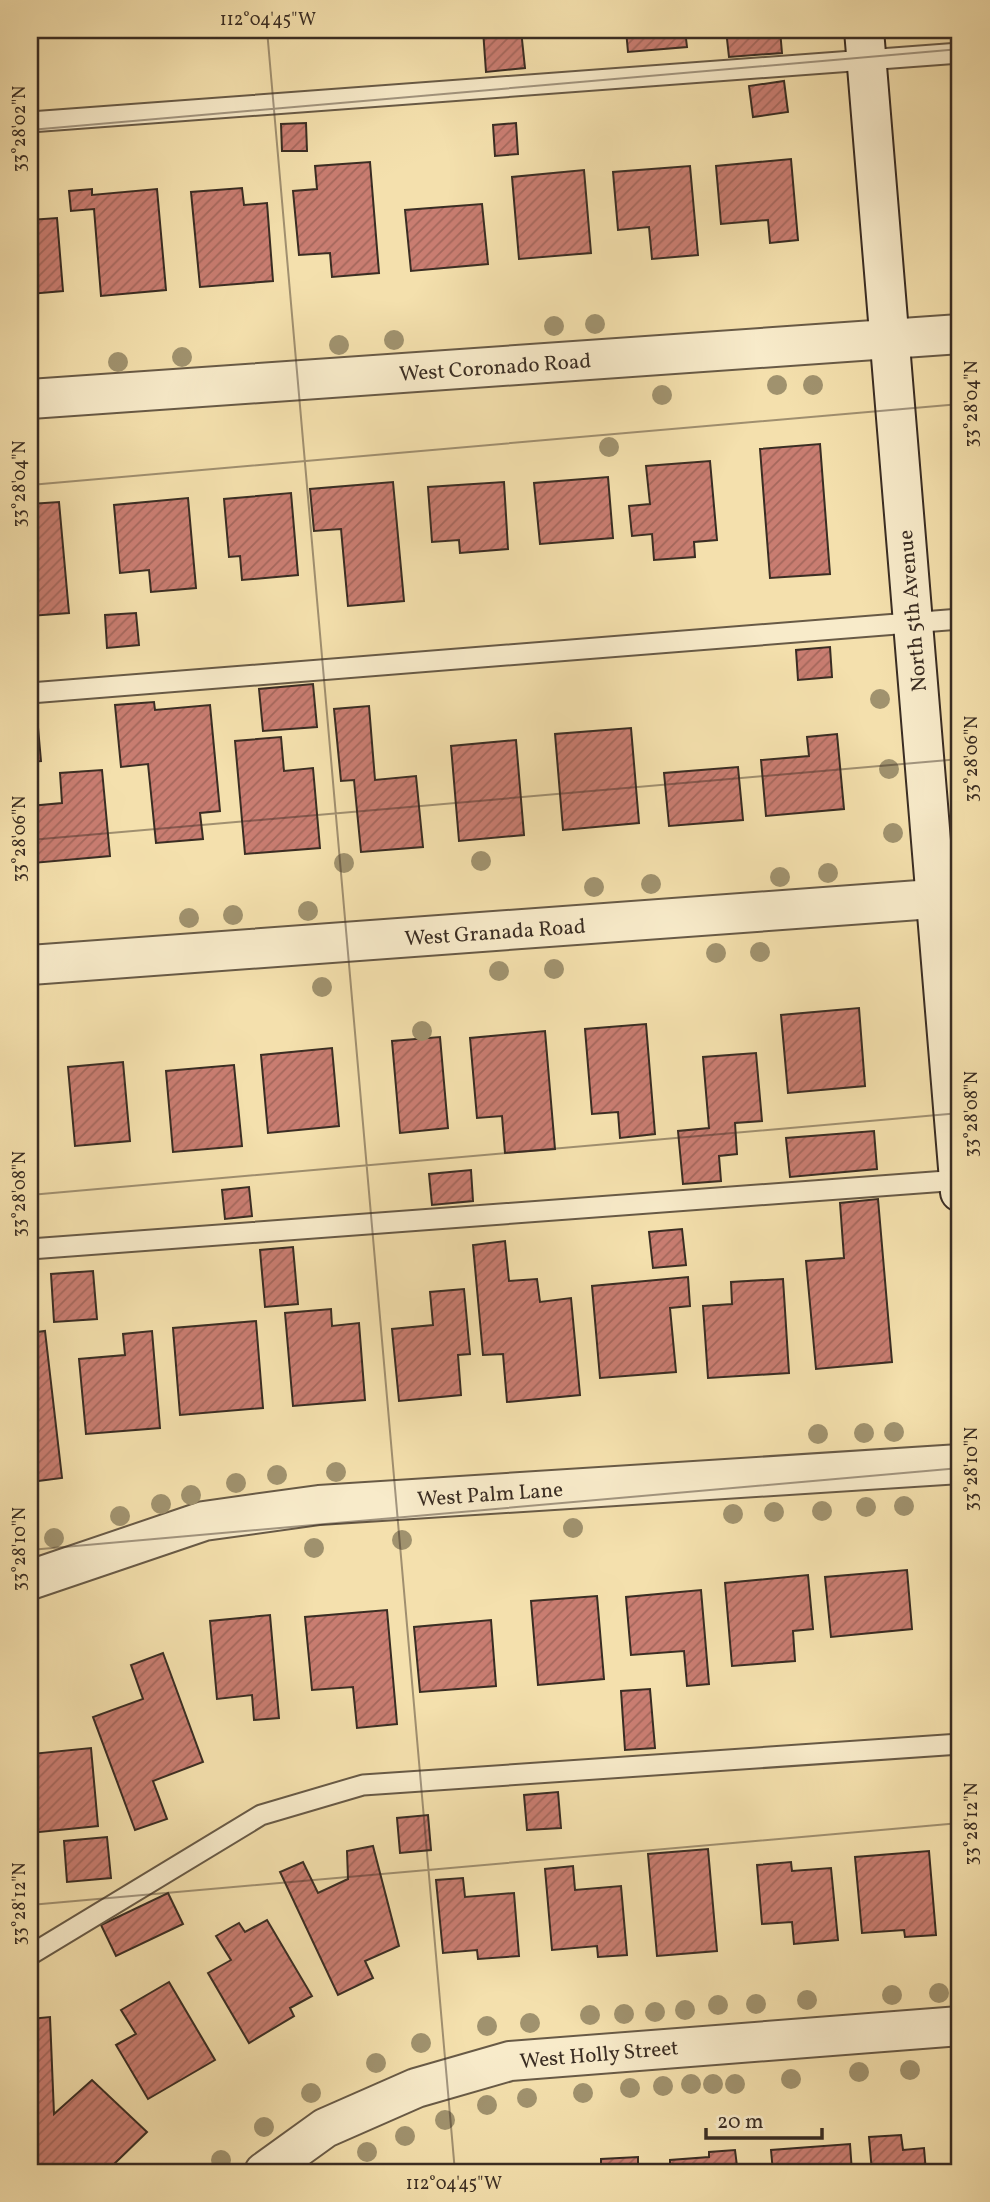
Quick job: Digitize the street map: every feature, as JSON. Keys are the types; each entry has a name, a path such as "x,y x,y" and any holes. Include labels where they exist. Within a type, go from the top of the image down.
{"street":[{"name":"North 5th Avenue","path":"865,45 914,622 948,898 960,1184"},
{"name":"West Coronado Road","path":"30,399 960,334"},
{"name":"West Granada Road","path":"30,965 948,898"},
{"name":"West Palm Lane","path":"30,1580 204,1521 319,1505 960,1464"},
{"name":"West Holly Street","path":"264,2172 325,2128 416,2088 510,2061 960,2026"}],"lane":[{"path":"30,122 865,45 960,53"},
{"path":"30,692 960,619"},
{"path":"30,1248 960,1184"},
{"path":"30,1955 261,1815 363,1785 960,1744"}],"building":[{"path":"483,30 521,30 525,68 486,72"},
{"path":"626,30 685,30 687,47 628,52"},
{"path":"726,30 780,30 782,53 729,57"},
{"path":"960,70 960,99 957,99 955,71"},
{"path":"784,81 788,112 753,117 749,86"},
{"path":"306,123 307,151 282,151 281,124"},
{"path":"516,123 518,154 495,156 493,125"},
{"path":"791,159 798,240 770,243 768,220 721,224 716,166"},
{"path":"370,162 379,273 332,277 330,253 299,255 293,191 317,189 315,166"},
{"path":"690,166 698,255 652,259 649,227 618,230 613,172"},
{"path":"584,170 591,253 519,259 512,177"},
{"path":"242,188 244,205 267,203 273,281 200,287 191,192"},
{"path":"92,189 92,195 157,189 166,290 101,296 94,209 71,211 69,191"},
{"path":"482,204 488,264 411,271 405,210"},
{"path":"57,218 63,291 30,294 30,220"},
{"path":"820,444 830,574 770,578 760,449"},
{"path":"710,461 717,540 694,542 695,557 654,560 652,534 632,536 629,506 650,504 646,466"},
{"path":"608,477 613,538 540,544 534,483"},
{"path":"393,482 404,601 348,606 341,529 314,531 310,489"},
{"path":"504,482 508,549 460,553 459,540 432,542 428,487"},
{"path":"291,493 298,575 242,580 240,556 229,557 224,499"},
{"path":"188,498 196,588 151,592 149,570 120,573 114,505"},
{"path":"59,502 69,613 30,616 30,504"},
{"path":"136,613 139,645 107,648 105,615"},
{"path":"830,647 832,677 798,680 796,650"},
{"path":"313,684 317,727 263,731 259,689"},
{"path":"154,702 155,710 210,705 220,811 200,813 203,839 156,843 148,764 121,767 115,705"},
{"path":"36,705 41,761 30,762 30,706"},
{"path":"369,706 375,780 416,776 423,847 361,852 354,780 341,781 334,709"},
{"path":"631,728 639,823 563,830 555,734"},
{"path":"837,734 844,809 766,816 761,760 809,756 807,737"},
{"path":"281,737 284,771 313,768 320,848 245,854 235,741"},
{"path":"516,740 524,835 459,841 451,746"},
{"path":"738,767 743,820 669,826 664,773"},
{"path":"102,770 110,856 33,863 30,806 62,803 60,773"},
{"path":"859,1008 865,1086 788,1093 781,1015"},
{"path":"646,1024 655,1134 620,1138 618,1112 592,1114 585,1029"},
{"path":"545,1031 555,1149 505,1153 502,1116 477,1118 470,1038"},
{"path":"440,1037 448,1128 400,1133 392,1041"},
{"path":"332,1048 339,1126 268,1133 261,1055"},
{"path":"756,1053 762,1121 735,1123 737,1154 719,1156 721,1181 683,1184 678,1131 709,1128 703,1057"},
{"path":"123,1062 130,1141 75,1146 68,1067"},
{"path":"234,1065 242,1146 173,1152 166,1071"},
{"path":"874,1131 877,1169 790,1177 786,1138"},
{"path":"471,1170 473,1201 432,1205 429,1174"},
{"path":"249,1187 252,1216 225,1219 222,1190"},
{"path":"878,1199 892,1362 816,1369 806,1261 844,1258 840,1203"},
{"path":"682,1229 686,1265 653,1268 649,1232"},
{"path":"505,1241 509,1281 537,1279 540,1302 571,1298 580,1395 507,1402 503,1354 483,1355 473,1245"},
{"path":"293,1247 298,1304 265,1307 260,1250"},
{"path":"93,1271 97,1319 54,1322 51,1274"},
{"path":"688,1277 690,1306 670,1308 676,1372 600,1378 592,1286"},
{"path":"783,1279 789,1373 708,1378 703,1306 732,1304 731,1282"},
{"path":"464,1289 470,1354 458,1355 461,1395 399,1401 392,1329 433,1325 430,1292"},
{"path":"331,1309 332,1326 359,1323 365,1400 293,1406 285,1313"},
{"path":"256,1321 263,1408 180,1415 173,1328"},
{"path":"45,1331 62,1478 30,1482 30,1333"},
{"path":"152,1331 160,1428 86,1434 79,1359 125,1355 123,1334"},
{"path":"907,1570 912,1629 831,1637 825,1577"},
{"path":"808,1575 813,1629 793,1631 795,1661 732,1666 725,1583"},
{"path":"701,1590 709,1684 687,1686 684,1651 631,1655 626,1597"},
{"path":"597,1596 604,1679 538,1685 531,1601"},
{"path":"387,1610 397,1724 357,1728 353,1687 312,1690 305,1617"},
{"path":"270,1615 279,1718 254,1720 252,1695 217,1699 210,1621"},
{"path":"491,1620 496,1686 420,1692 414,1627"},
{"path":"163,1653 203,1762 153,1781 167,1819 135,1830 93,1717 143,1699 131,1665"},
{"path":"650,1689 655,1748 625,1750 621,1691"},
{"path":"30,1724 32,1754 91,1748 98,1826 30,1833"},
{"path":"558,1792 561,1828 527,1830 524,1795"},
{"path":"428,1815 431,1850 400,1853 397,1818"},
{"path":"107,1837 111,1878 67,1882 64,1841"},
{"path":"373,1846 399,1946 365,1961 373,1978 338,1995 280,1872 303,1862 318,1893 348,1879 347,1851"},
{"path":"708,1849 717,1951 657,1956 648,1854"},
{"path":"929,1851 936,1935 905,1937 904,1930 862,1933 855,1857"},
{"path":"791,1862 792,1871 831,1868 838,1940 794,1944 792,1922 762,1924 757,1865"},
{"path":"573,1866 575,1890 621,1886 627,1955 598,1957 597,1946 552,1950 545,1869"},
{"path":"463,1878 465,1897 514,1893 519,1956 478,1959 477,1950 443,1953 436,1880"},
{"path":"168,1893 183,1924 116,1956 101,1925"},
{"path":"267,1920 312,1996 290,2008 294,2016 249,2043 208,1973 231,1960 216,1936 239,1923 245,1932"},
{"path":"169,1982 215,2060 148,2099 116,2045 136,2034 121,2010"},
{"path":"50,2017 54,2114 92,2080 147,2132 111,2167 96,2168 93,2172 30,2172 30,2019"},
{"path":"901,2135 903,2150 924,2148 926,2172 872,2172 869,2137"},
{"path":"850,2144 852,2172 773,2172 771,2150"},
{"path":"735,2150 737,2166 741,2166 741,2172 670,2172 670,2160 709,2157 709,2152"},
{"path":"638,2157 638,2172 601,2172 601,2159"}]}
